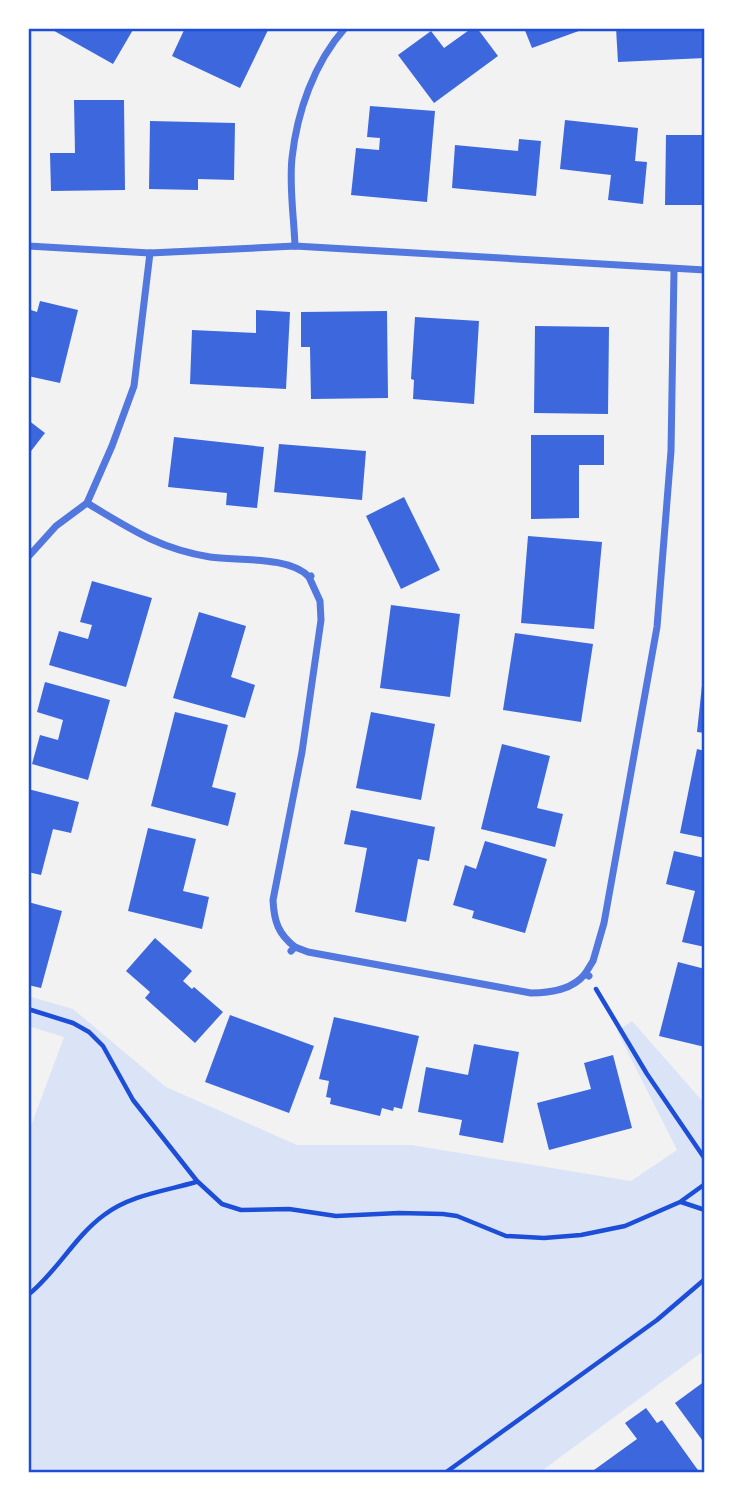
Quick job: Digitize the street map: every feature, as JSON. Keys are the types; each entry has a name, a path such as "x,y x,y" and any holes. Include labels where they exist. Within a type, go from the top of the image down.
{"street":[{"path":"295,246 292,160 299,118 328,47 345,28"},
{"path":"28,246 150,253 295,246 705,270"},
{"path":"28,557 55,526 87,503 134,386 150,253"},
{"path":"87,503 149,540 177,550 211,557 290,564 310,576 320,601 321,620 302,752 273,900 274,922 293,949 531,993 553,993 587,975 604,923 657,627 671,451 674,270"}],"path":[{"path":"587,975 614,1023 705,1159"},
{"path":"28,1009 73,1023 89,1032 103,1046 132,1100 197,1181 222,1204 240,1210 289,1209 336,1216 443,1214 457,1216 506,1236 531,1238 581,1235 625,1226 680,1202 705,1184"},
{"path":"28,1295 56,1269 102,1216 136,1199 197,1181"},
{"path":"680,1202 705,1210"},
{"path":"444,1473 657,1320 705,1279"}],"shaded area":[{"path":"28,996 73,1009 166,1087 297,1145 411,1145 631,1181 677,1150 617,1031 632,1021 705,1104 705,1350 539,1473 28,1473 28,1134 64,1037 28,1026"}],"building":[{"path":"49,28 134,28 113,64"},
{"path":"185,28 269,28 240,88 172,56"},
{"path":"472,28 477,28 498,56 434,103 398,55 431,31 444,48"},
{"path":"524,28 587,28 532,48"},
{"path":"616,28 705,28 705,58 618,62"},
{"path":"74,100 124,100 125,190 51,191 50,153 75,153"},
{"path":"370,106 435,111 427,202 351,195 356,148 379,150 380,138 367,137"},
{"path":"565,120 638,128 635,161 647,162 643,204 608,200 611,175 560,169"},
{"path":"150,121 235,123 234,180 198,179 198,190 149,189"},
{"path":"666,135 705,135 705,205 665,205"},
{"path":"519,139 541,141 536,196 452,188 455,145 518,151"},
{"path":"40,301 78,310 60,383 28,376 28,309 37,312"},
{"path":"256,310 290,312 286,389 190,384 192,330 256,333"},
{"path":"387,311 388,398 311,399 310,347 301,347 301,312"},
{"path":"415,317 479,321 474,404 413,399 414,380 411,379"},
{"path":"535,326 609,327 608,414 534,413"},
{"path":"28,420 45,433 28,455"},
{"path":"531,435 604,435 604,465 579,465 579,518 531,519"},
{"path":"174,437 264,447 257,508 226,505 227,493 168,487"},
{"path":"279,444 366,451 362,500 274,492"},
{"path":"404,497 440,570 401,589 366,516"},
{"path":"528,536 602,542 594,629 521,623"},
{"path":"92,581 152,598 126,687 49,665 59,631 88,639 92,625 80,622"},
{"path":"391,605 460,614 450,697 380,688"},
{"path":"199,612 246,626 231,677 255,685 245,718 173,698"},
{"path":"515,633 593,644 581,722 503,710"},
{"path":"705,676 705,733 697,732"},
{"path":"45,682 110,700 88,780 32,764 40,735 58,740 63,720 37,712"},
{"path":"175,712 228,725 212,787 236,793 228,826 151,806"},
{"path":"371,712 435,724 421,800 356,788"},
{"path":"502,744 550,756 537,808 563,814 555,847 481,829"},
{"path":"697,749 705,751 705,838 680,833"},
{"path":"28,789 79,802 71,833 53,829 41,875 28,872"},
{"path":"351,810 435,827 429,861 418,859 406,922 355,912 367,848 344,844"},
{"path":"148,828 196,839 183,891 209,897 202,929 128,911"},
{"path":"485,841 547,859 525,933 472,918 474,911 453,905 465,865 476,869"},
{"path":"674,851 705,858 705,947 682,942 695,891 666,884"},
{"path":"28,902 62,911 41,988 28,985"},
{"path":"155,938 192,971 183,981 223,1012 195,1043 145,998 150,992 126,971"},
{"path":"678,962 705,969 705,1047 659,1036"},
{"path":"230,1015 314,1046 289,1113 205,1082"},
{"path":"334,1017 419,1036 402,1109 394,1107 393,1111 382,1108 380,1116 330,1104 331,1098 326,1097 329,1081 319,1079"},
{"path":"474,1044 519,1052 503,1143 459,1135 462,1120 418,1112 426,1067 468,1075"},
{"path":"613,1055 632,1128 549,1150 537,1103 591,1089 584,1063"},
{"path":"705,1381 705,1444 675,1403"},
{"path":"646,1408 657,1423 662,1420 700,1473 596,1473 594,1470 637,1439 625,1423"}]}
